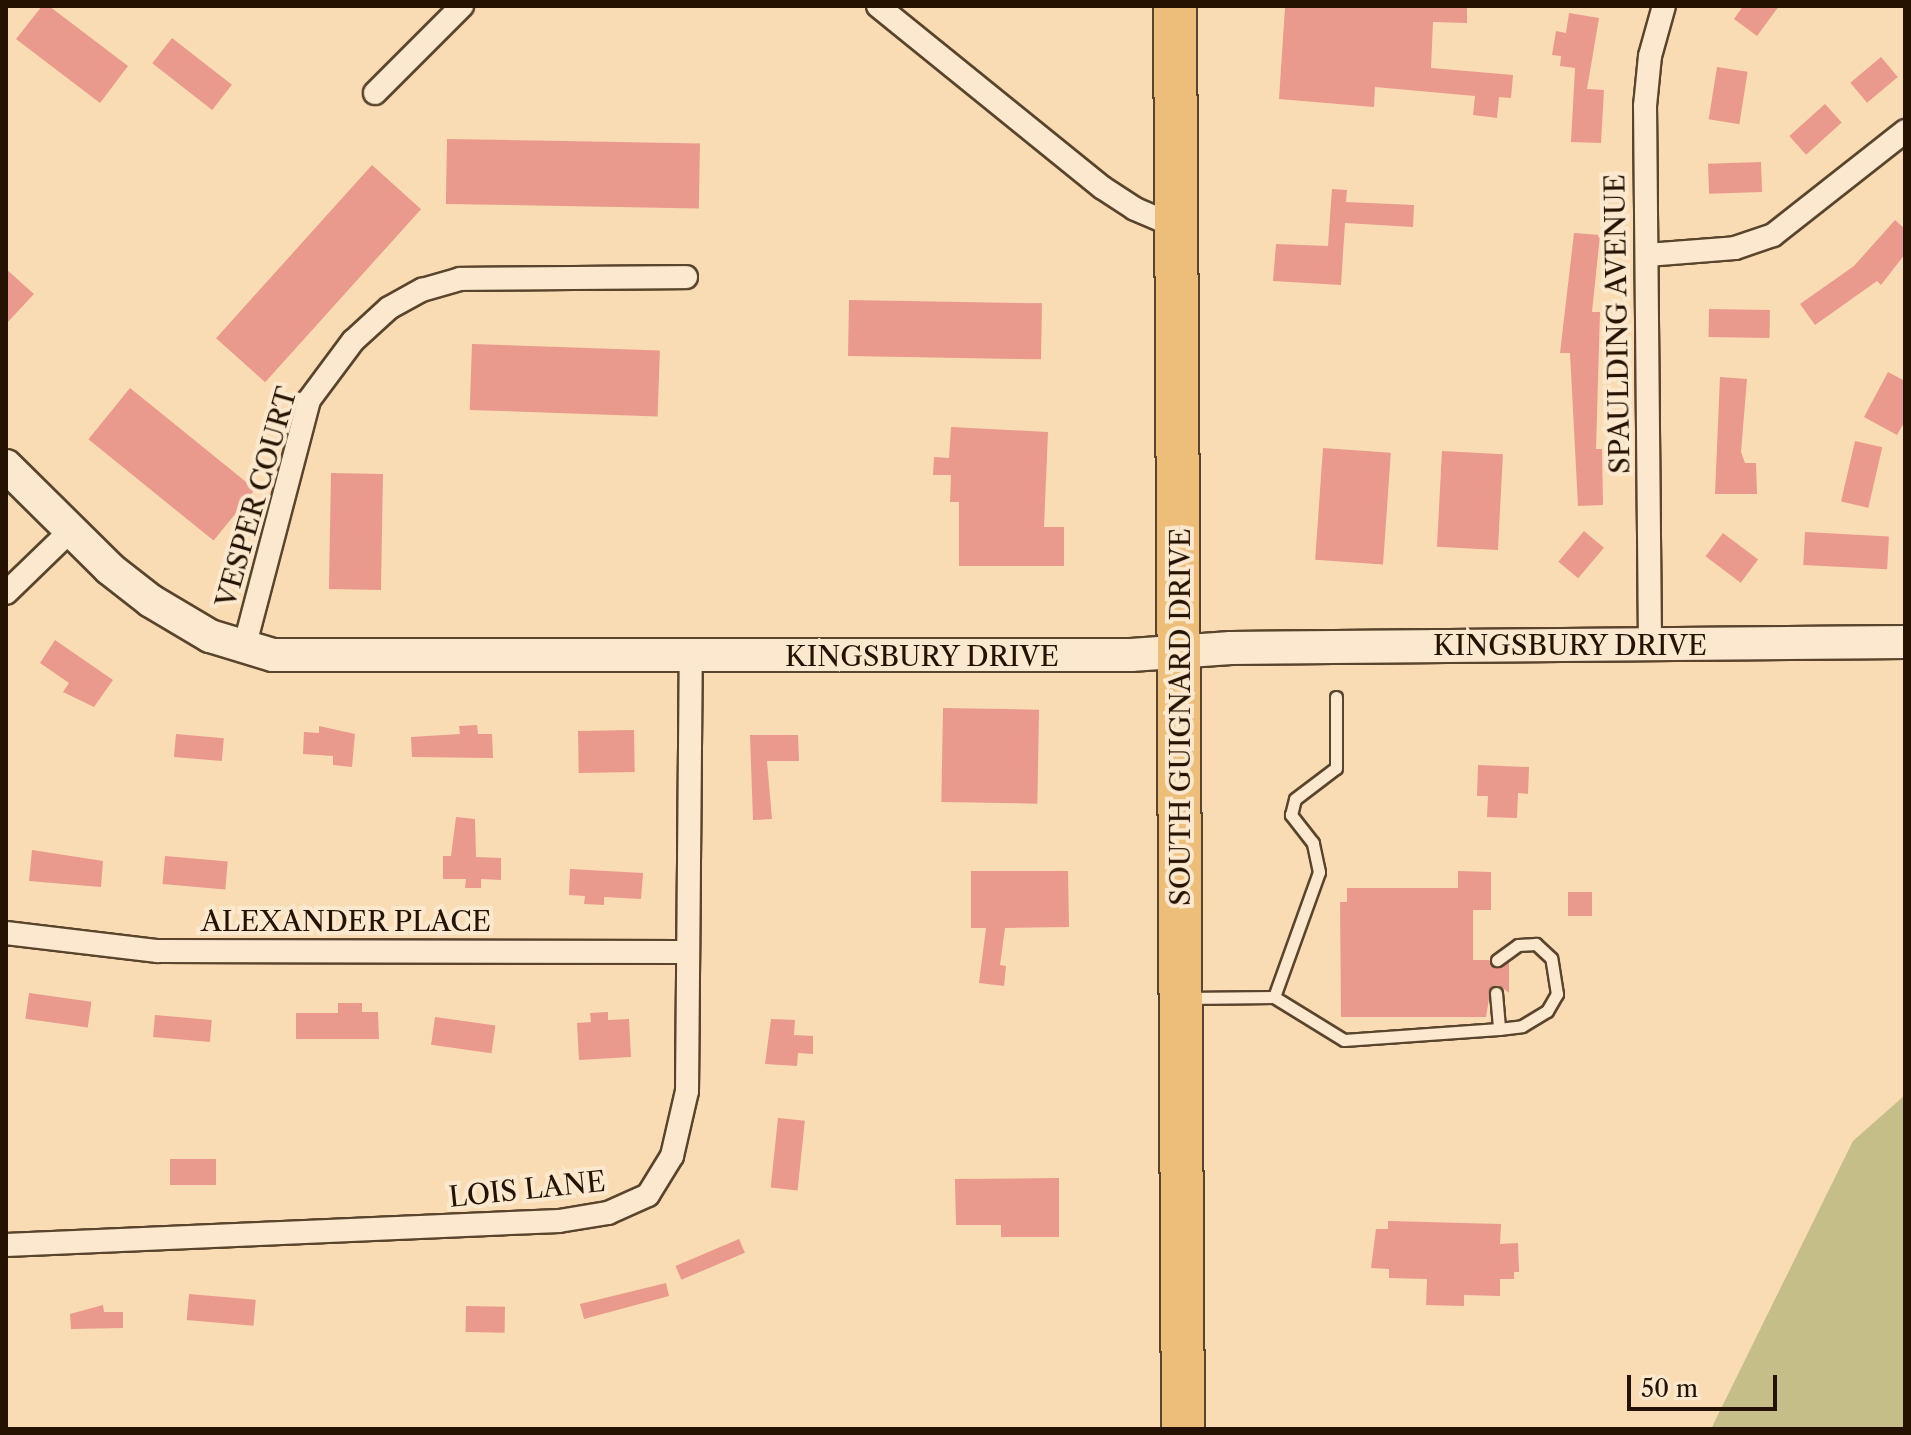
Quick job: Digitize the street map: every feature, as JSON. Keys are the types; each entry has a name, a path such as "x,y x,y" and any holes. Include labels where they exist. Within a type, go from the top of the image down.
{"highway":[{"name":"SOUTH GUIGNARD DRIVE","path":"1175,6 1183,1429"}],"street":[{"path":"375,93 462,6"},
{"path":"878,6 1103,188 1135,209 1175,226"},
{"name":"SPAULDING AVENUE","path":"1650,644 1645,106 1650,56 1664,6"},
{"path":"1647,255 1735,248 1773,235 1905,131"},
{"name":"VESPER COURT","path":"244,648 309,400 353,341 389,308 422,290 460,279 686,277"},
{"name":"KINGSBURY DRIVE","path":"6,466 110,569 175,618 244,648 311,658 691,657 1905,642"},
{"path":"6,593 70,531"},
{"name":"LOIS LANE","path":"6,1245 454,1228 559,1221 633,1205 661,1179 682,1127 689,1054 691,657"},
{"name":"ALEXANDER PLACE","path":"6,933 158,951 688,952"}],"lane":[{"path":"1274,997 1319,872 1313,843 1291,815 1295,799 1336,768 1336,697"},
{"path":"1182,998 1274,997 1344,1040 1522,1026 1547,1011 1557,994 1558,977 1551,958 1536,944 1518,945 1497,960"},
{"path":"1496,993 1499,1029"}],"shaded area":[{"path":"1905,1095 1905,1429 1711,1429 1853,1141"}],"building":[{"path":"42,6 49,6 128,66 100,103 16,39"},
{"path":"1467,6 1467,23 1433,22 1431,68 1513,75 1511,98 1499,97 1497,118 1473,115 1475,96 1375,87 1374,107 1279,99 1285,8"},
{"path":"1743,6 1779,6 1757,36 1734,19"},
{"path":"1569,13 1599,18 1587,89 1604,90 1601,143 1571,142 1575,68 1560,66 1561,56 1552,55 1556,31 1566,33"},
{"path":"172,38 232,85 212,110 152,63"},
{"path":"1881,57 1898,77 1867,103 1850,83"},
{"path":"1717,67 1748,72 1739,124 1709,119"},
{"path":"1825,104 1842,123 1806,155 1789,136"},
{"path":"447,139 700,143 699,208 446,204"},
{"path":"1761,162 1762,192 1709,194 1708,164"},
{"path":"372,165 421,209 265,382 216,338"},
{"path":"1332,189 1347,190 1346,202 1414,205 1413,227 1345,223 1341,285 1273,281 1276,244 1328,246"},
{"path":"1895,220 1905,229 1905,254 1881,285 1877,281 1815,325 1800,304 1854,266"},
{"path":"1574,233 1600,235 1592,312 1600,312 1596,449 1602,449 1603,505 1578,506 1570,353 1560,353"},
{"path":"6,269 34,294 6,324"},
{"path":"849,300 1042,303 1041,359 848,356"},
{"path":"1709,309 1770,310 1770,338 1709,337"},
{"path":"472,344 660,351 658,417 470,410"},
{"path":"1888,372 1905,381 1905,421 1897,435 1864,417"},
{"path":"1720,377 1747,379 1741,452 1745,463 1756,463 1757,494 1715,494"},
{"path":"130,388 255,489 214,541 88,439"},
{"path":"951,427 1048,432 1044,527 1064,527 1064,566 959,566 959,502 950,502 951,475 933,475 934,457 949,458"},
{"path":"1855,441 1882,447 1868,508 1841,501"},
{"path":"1323,448 1391,453 1383,564 1315,560"},
{"path":"1442,451 1503,454 1498,550 1437,547"},
{"path":"331,473 383,474 381,590 329,589"},
{"path":"1584,531 1604,548 1578,578 1558,562"},
{"path":"1805,532 1889,536 1887,569 1803,565"},
{"path":"1723,533 1758,559 1741,583 1706,556"},
{"path":"55,640 113,680 94,707 63,692 69,683 40,663"},
{"path":"943,708 1039,710 1037,804 941,802"},
{"path":"477,725 478,734 492,734 493,758 412,757 411,737 460,734 459,726"},
{"path":"319,726 355,734 352,767 333,765 333,756 303,754 304,732 319,733"},
{"path":"634,730 635,772 579,773 578,731"},
{"path":"176,734 224,738 222,761 174,757"},
{"path":"750,735 798,735 799,761 767,761 772,819 753,820"},
{"path":"1478,765 1529,767 1528,794 1518,793 1517,818 1487,817 1488,796 1477,796"},
{"path":"456,817 475,819 476,857 501,858 501,880 481,879 481,888 465,888 466,879 443,879 443,856 451,856"},
{"path":"32,850 103,861 101,887 29,881"},
{"path":"165,856 228,861 225,889 163,884"},
{"path":"570,869 643,873 641,899 604,897 604,905 584,904 585,896 569,895"},
{"path":"971,871 1068,871 1069,927 1005,928 1000,965 1006,966 1004,986 979,983 986,928 971,928"},
{"path":"1458,871 1491,872 1491,910 1473,910 1473,960 1489,960 1497,968 1509,962 1509,993 1499,985 1491,987 1486,1017 1341,1017 1340,902 1347,902 1347,888 1458,888"},
{"path":"1568,892 1592,892 1592,916 1568,916"},
{"path":"29,993 91,1002 88,1028 25,1019"},
{"path":"338,1003 362,1003 362,1012 378,1012 379,1039 296,1039 296,1013 338,1013"},
{"path":"608,1012 608,1020 629,1019 631,1057 579,1060 577,1023 591,1022 590,1013"},
{"path":"155,1015 212,1020 210,1042 153,1037"},
{"path":"435,1017 495,1025 492,1053 431,1045"},
{"path":"771,1019 795,1020 794,1035 813,1036 813,1054 798,1053 797,1066 765,1064"},
{"path":"778,1118 805,1121 798,1190 771,1188"},
{"path":"170,1159 216,1159 216,1185 170,1185"},
{"path":"1059,1178 1059,1237 1001,1237 1001,1225 956,1225 955,1179"},
{"path":"1388,1221 1501,1224 1500,1244 1518,1243 1519,1272 1514,1272 1514,1279 1500,1279 1500,1296 1464,1295 1464,1306 1426,1305 1427,1279 1389,1278 1389,1269 1371,1268 1376,1229 1388,1229"},
{"path":"739,1239 745,1253 681,1280 675,1266"},
{"path":"666,1283 669,1296 584,1319 580,1304"},
{"path":"189,1294 256,1300 253,1326 187,1320"},
{"path":"103,1305 104,1312 123,1312 123,1328 71,1329 70,1314"},
{"path":"466,1306 505,1307 505,1333 466,1332"}]}
